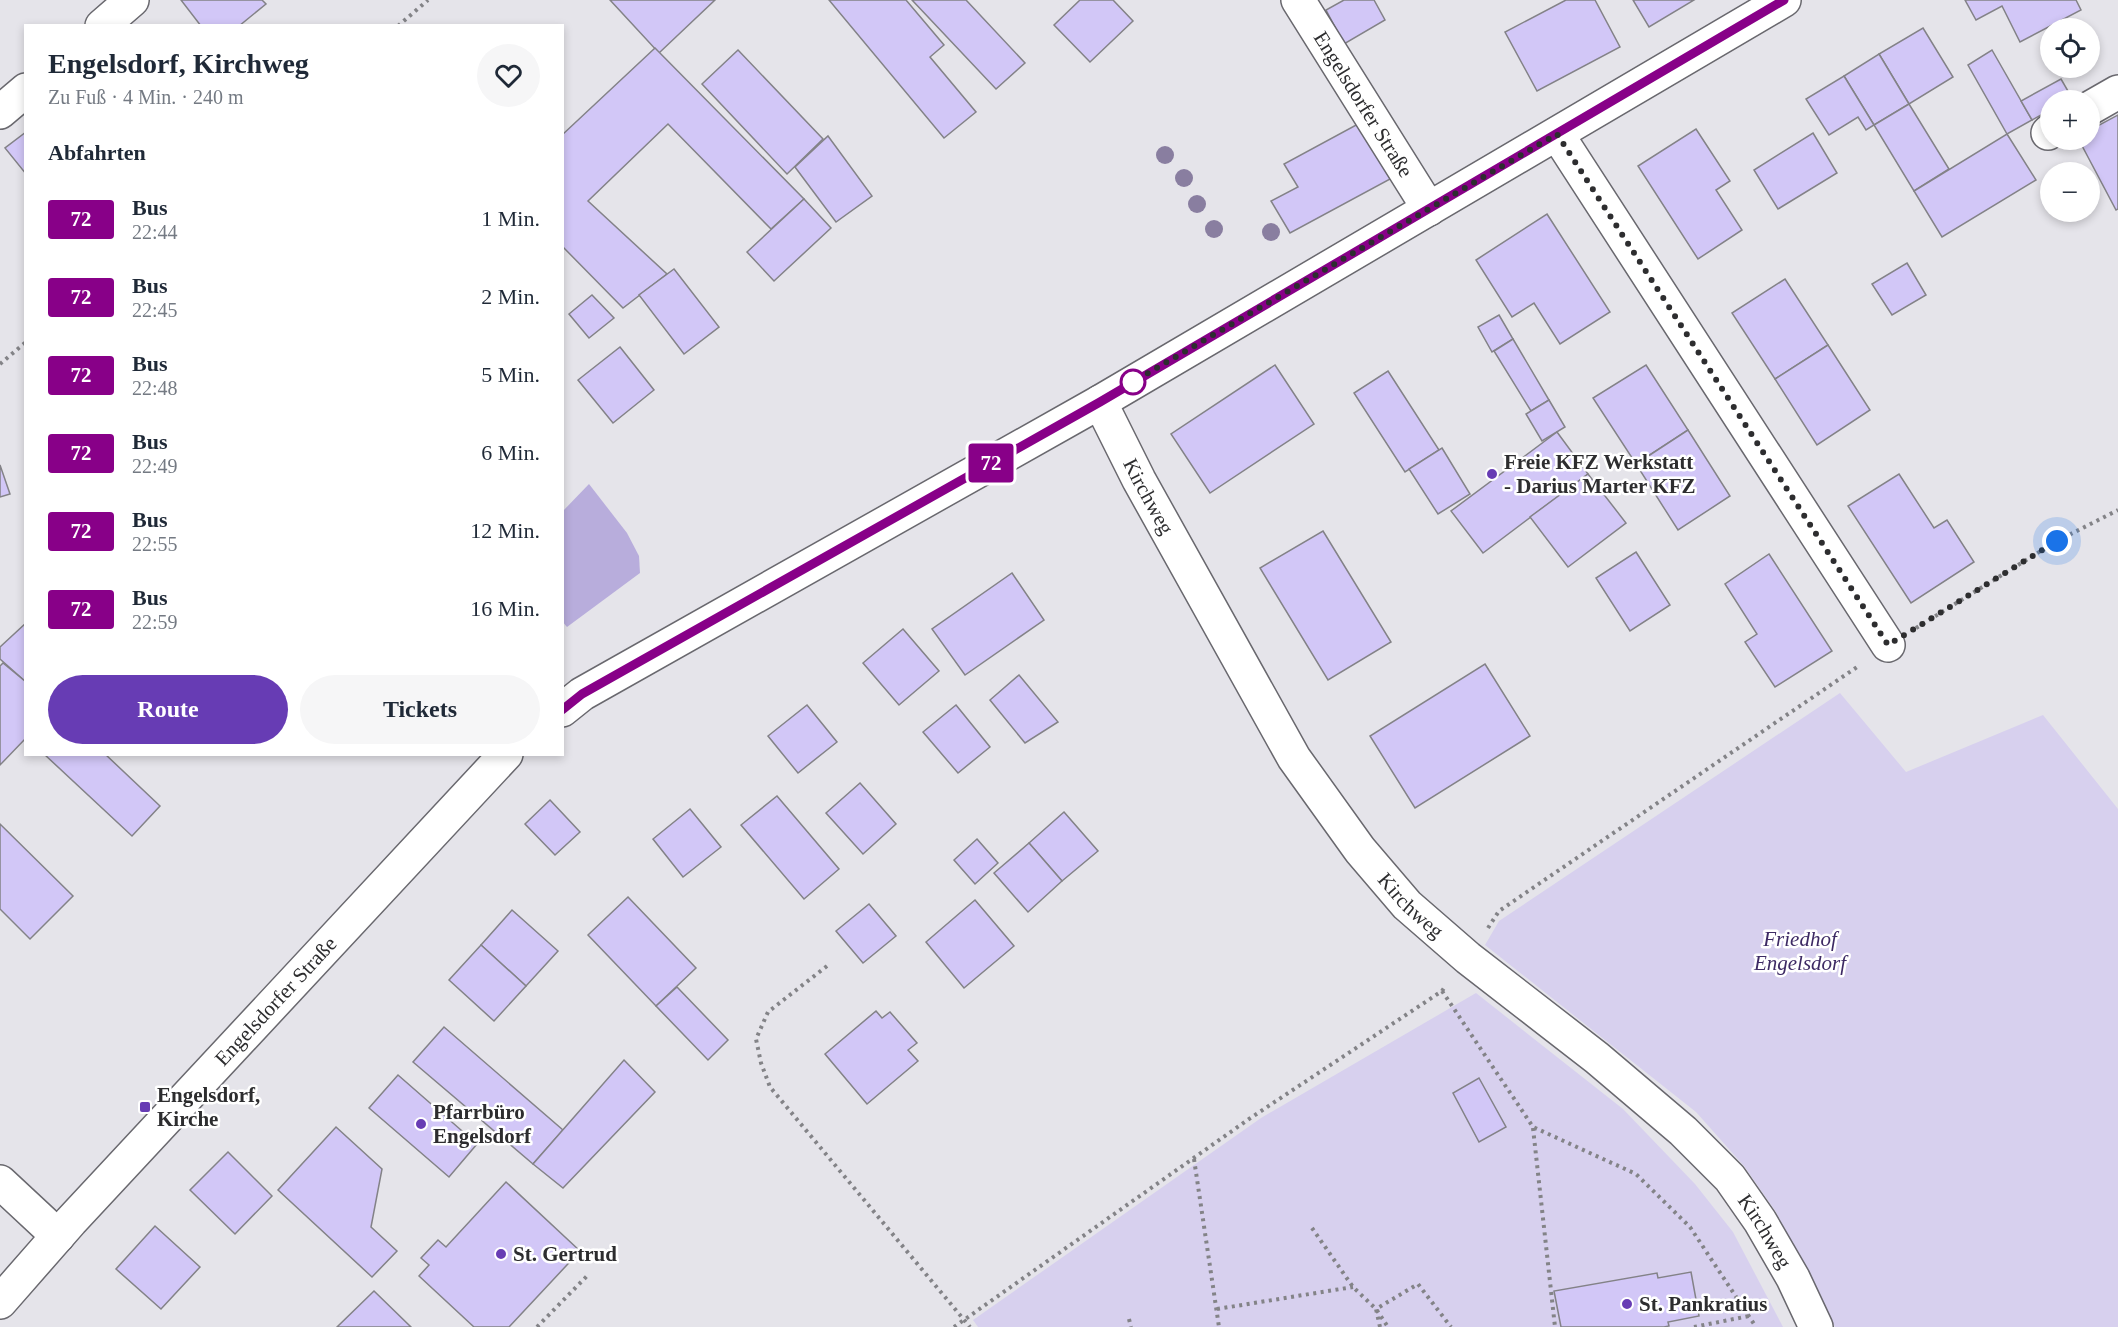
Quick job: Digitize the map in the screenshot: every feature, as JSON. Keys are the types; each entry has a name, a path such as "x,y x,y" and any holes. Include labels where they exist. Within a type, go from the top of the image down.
{"street":[{"name":"Engelsdorfer Straße","path":"1298,0 1429,209"},
{"path":"564,708 582,694 1100,402 1784,0"},
{"path":"0,112 24,92"},
{"path":"2100,102 2118,92"},
{"path":"1557,134 1888,645"},
{"name":"Kirchweg","path":"1100,402 1139,480 1294,759 1360,850 1401,897 1468,958 1683,1131 1730,1178 1760,1221 1816,1327"},
{"name":"Engelsdorfer Straße","path":"0,1302 230,1048 504,756"},
{"path":"0,1182 58,1236"}],"path":[{"path":"401,24 428,0"},
{"path":"0,364 24,344"},
{"path":"954,1327 1249,1119 1442,991 1468,958 1498,911 1888,645 2057,541 2118,510"},
{"path":"826,966 768,1012 756,1039 761,1063 770,1087 970,1327"},
{"path":"1442,991 1533,1127 1556,1327"},
{"path":"1533,1127 1636,1174 1690,1227 1756,1327"},
{"path":"1194,1158 1219,1327"},
{"path":"1312,1228 1353,1287 1376,1309 1388,1327"},
{"path":"537,1327 586,1276"},
{"path":"1376,1309 1418,1284 1451,1327"},
{"path":"1216,1309 1353,1287"},
{"path":"1376,1309 1380,1327"},
{"path":"1694,1327 1749,1316"},
{"path":"1129,1319 1131,1327"}],"green space":[{"name":"Friedhof Engelsdorf","path":"1840,693 1906,772 2043,715 2118,809 2118,1327 1835,1327 1776,1212 1744,1166 1696,1112 1485,945 1499,921"},
{"path":"1476,993 1623,1109 1695,1184 1733,1232 1783,1327 978,1327 973,1320 1261,1118"}],"shaded area":[{"path":"589,484 627,533 639,556 640,573 567,627 564,623 564,510"}],"building":[{"path":"181,0 262,0 266,4 241,24 199,24"},
{"path":"610,0 715,0 659,53"},
{"path":"829,0 906,0 944,45 930,57 976,112 944,138"},
{"path":"912,0 966,0 1025,63 996,89"},
{"path":"1080,0 1113,0 1133,21 1090,62 1054,25"},
{"path":"1344,0 1374,0 1385,20 1344,44 1326,10"},
{"path":"1566,0 1595,0 1620,47 1537,91 1505,32"},
{"path":"1633,0 1694,0 1649,27"},
{"path":"1965,0 2076,0 2081,10 2066,18 2040,18 2040,32 2020,42 2002,6 1976,20"},
{"path":"1923,28 1953,77 1909,104 1879,54"},
{"path":"655,48 804,199 771,229 668,124 588,201 667,274 623,308 564,248 564,133"},
{"path":"738,50 823,139 787,174 702,84"},
{"path":"1992,50 2032,120 2007,134 1968,65"},
{"path":"1879,54 1909,104 1874,125 1844,76"},
{"path":"1844,76 1874,125 1866,130 1858,117 1829,135 1806,99"},
{"path":"2061,79 2067,90 2041,90"},
{"path":"2040,91 2040,116 2032,120 2021,101"},
{"path":"1909,104 1949,169 1914,191 1874,125"},
{"path":"2118,115 2118,209 2116,210 2100,180 2100,162 2091,162 2084,150 2100,150 2100,125"},
{"path":"1358,124 1392,178 1290,233 1271,201 1298,187 1284,164"},
{"path":"1696,129 1730,181 1716,190 1742,230 1698,259 1638,166"},
{"path":"1813,133 1837,173 1778,209 1754,170"},
{"path":"24,134 24,172 5,148"},
{"path":"2007,134 2036,180 1942,237 1914,191"},
{"path":"828,136 872,196 836,222 795,167"},
{"path":"804,199 831,228 774,281 747,252"},
{"path":"1547,214 1610,312 1560,344 1534,303 1512,317 1476,260"},
{"path":"1907,263 1926,295 1892,315 1872,284"},
{"path":"674,269 719,327 684,354 639,295"},
{"path":"1785,279 1828,345 1775,379 1732,313"},
{"path":"592,295 614,318 589,338 569,314"},
{"path":"1499,315 1513,339 1492,352 1478,327"},
{"path":"1513,339 1549,400 1531,411 1494,351"},
{"path":"1828,345 1870,410 1817,445 1775,379"},
{"path":"620,347 654,390 613,423 578,380"},
{"path":"1275,365 1314,424 1210,493 1171,434"},
{"path":"1646,365 1688,430 1636,464 1593,398"},
{"path":"1388,371 1439,450 1405,472 1354,393"},
{"path":"1549,400 1565,427 1542,441 1526,414"},
{"path":"1688,430 1730,496 1678,530 1636,464"},
{"path":"1557,432 1588,474 1483,553 1451,511"},
{"path":"1442,448 1470,494 1438,514 1409,469"},
{"path":"0,465 10,494 0,497"},
{"path":"1588,474 1626,523 1568,567 1530,517"},
{"path":"1899,474 1934,528 1947,520 1974,562 1911,603 1848,506"},
{"path":"1323,531 1391,642 1328,680 1260,568"},
{"path":"1636,552 1670,605 1630,631 1596,578"},
{"path":"1769,554 1832,651 1775,687 1745,642 1757,634 1725,584"},
{"path":"1012,573 1044,620 965,675 932,629"},
{"path":"24,625 24,680 0,659 0,647"},
{"path":"903,629 939,671 899,705 863,663"},
{"path":"3,663 24,680 24,740 0,765 0,666"},
{"path":"1485,664 1530,736 1415,808 1370,736"},
{"path":"1019,675 1058,722 1025,743 990,700"},
{"path":"807,705 837,742 798,773 768,736"},
{"path":"956,705 990,747 958,773 923,732"},
{"path":"46,756 107,756 160,806 132,836"},
{"path":"860,783 896,824 863,854 826,813"},
{"path":"777,796 839,869 804,899 741,825"},
{"path":"550,800 580,832 555,855 525,824"},
{"path":"690,809 721,847 683,877 653,839"},
{"path":"1064,812 1098,851 1062,881 1029,843"},
{"path":"0,824 73,896 30,939 0,909"},
{"path":"977,839 998,863 975,884 954,860"},
{"path":"1029,843 1062,881 1028,912 994,873"},
{"path":"628,897 696,968 656,1006 588,935"},
{"path":"975,900 1014,946 964,988 926,942"},
{"path":"869,904 896,936 863,963 836,931"},
{"path":"512,910 558,951 526,986 481,945"},
{"path":"481,945 526,986 494,1021 449,980"},
{"path":"677,987 728,1040 708,1060 656,1006"},
{"path":"876,1011 882,1018 890,1012 917,1043 908,1050 918,1061 867,1104 825,1054"},
{"path":"444,1027 563,1130 533,1164 413,1062"},
{"path":"624,1060 655,1092 563,1188 533,1164"},
{"name":"Pfarrbüro Engelsdorf","path":"398,1075 477,1144 449,1177 369,1108"},
{"path":"1479,1078 1506,1127 1479,1142 1453,1093"},
{"path":"336,1127 382,1169 371,1227 397,1251 372,1277 278,1190"},
{"path":"228,1152 272,1196 235,1234 190,1190"},
{"name":"St. Gertrud","path":"506,1182 580,1251 509,1327 474,1327 419,1276 429,1265 421,1258 438,1240 446,1247"},
{"path":"155,1226 200,1267 161,1309 116,1269"},
{"name":"St. Pankratius","path":"1691,1272 1699,1316 1668,1322 1669,1326 1664,1327 1561,1327 1554,1291 1657,1273 1658,1278"},
{"path":"374,1291 411,1327 337,1327"}],"bus line":[{"name":"72","path":"564,708 582,694 1100,402 1784,0"}],"place":[{"name":"Freie KFZ Werkstatt - Darius Marter KFZ","path":"1492,474"},
{"name":"Engelsdorf, Kirche","path":"145,1107"},
{"name":"Pfarrbüro Engelsdorf","path":"421,1124"},
{"name":"St. Gertrud","path":"501,1254"},
{"name":"St. Pankratius","path":"1627,1304"}],"route":[{"path":"1133,382 1131,383 1557,134 1888,645 2057,541"}]}
